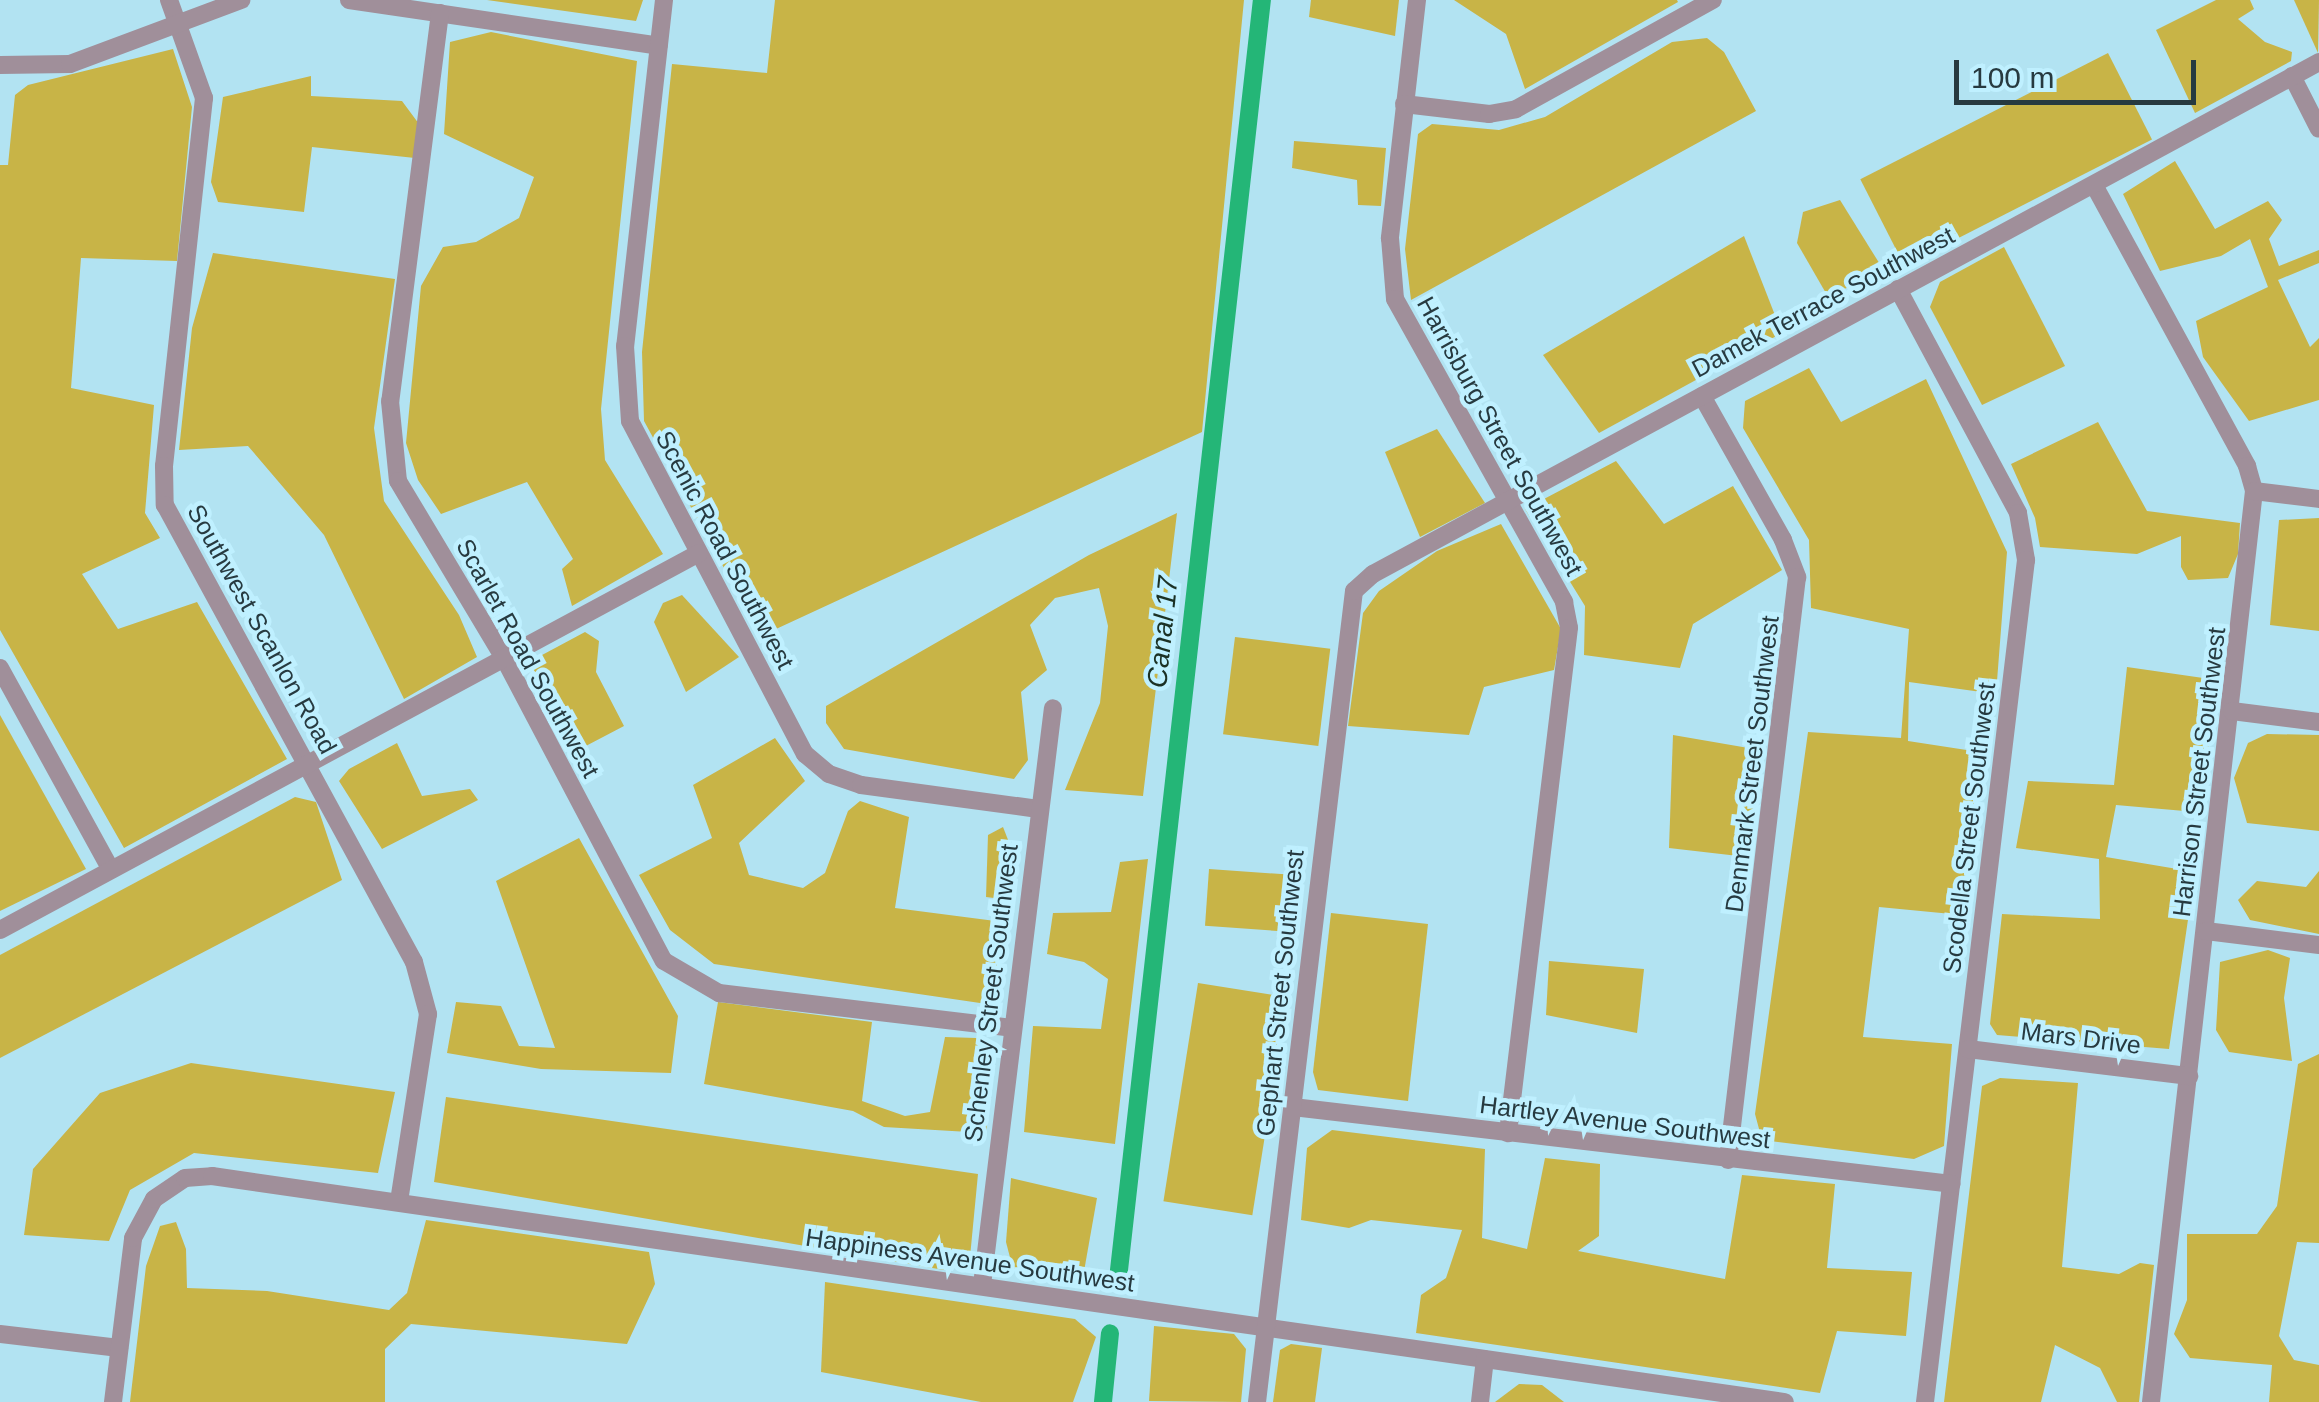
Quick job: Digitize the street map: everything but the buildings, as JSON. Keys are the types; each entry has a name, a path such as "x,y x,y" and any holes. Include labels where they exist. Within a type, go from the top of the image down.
{"street":[{"name":"Southwest Scanlon Road","path":"169,0 204,98 164,466 165,505 414,962 428,1014 399,1202"},
{"path":"0,65 70,64 241,0"},
{"path":"348,0 659,46"},
{"name":"Scenic Road Southwest","path":"664,0 626,346 630,421 805,754 829,774 1038,809"},
{"name":"Harrisburg Street Southwest","path":"1418,0 1390,238 1395,298 1564,602 1569,650 1508,1133"},
{"path":"1404,104 1489,114 1516,109 1709,1"},
{"name":"Scarlet Road Southwest","path":"440,13 389,442 398,481 505,660 664,961 719,993 1012,1028"},
{"name":"Damek Terrace Southwest","path":"1354,591 1373,574 2319,62"},
{"path":"2292,76 2319,129"},
{"name":"Harrison Street Southwest","path":"2094,185 2247,466 2254,491 2151,1402"},
{"name":"Scodella Street Southwest","path":"1898,289 2018,514 2026,560 1926,1402"},
{"name":"Denmark Street Southwest","path":"1702,396 1783,540 1797,578 1728,1160"},
{"path":"2254,491 2319,499"},
{"path":"0,930 698,553"},
{"name":"Gephart Street Southwest","path":"1257,1402 1354,591"},
{"path":"2,675 111,870"},
{"name":"Schenley Street Southwest","path":"982,1285 1053,708"},
{"path":"2232,711 2319,722"},
{"path":"2206,931 2319,945"},
{"name":"Mars Drive","path":"1968,1049 2189,1076"},
{"name":"Hartley Avenue Southwest","path":"1292,1107 1952,1184"},
{"name":"Happiness Avenue Southwest","path":"119,1348 132,1238 154,1198 184,1178 212,1176 1485,1359 1703,1396 1785,1402"},
{"path":"0,1334 119,1348 113,1402"},
{"path":"1480,1402 1485,1359"}],"shaded area":[{"path":"487,0 643,0 636,21"},
{"path":"775,0 1244,0 1202,432 761,636 644,421 642,352 672,64 767,73"},
{"path":"1311,0 1399,0 1395,36 1309,17"},
{"path":"1454,0 1678,2 1525,89 1506,34"},
{"path":"2216,0 2250,0 2254,9 2238,19 2265,42 2292,52 2291,61 2195,113 2156,30"},
{"path":"2294,0 2319,0 2318,53"},
{"path":"491,32 637,61 601,409 605,460 663,554 572,606 562,569 573,559 527,482 441,514 418,480 406,443 421,286 443,247 476,242 519,218 534,177 444,134 450,42"},
{"path":"1707,38 1724,52 1756,111 1411,300 1405,249 1418,134 1432,124 1499,130 1545,117 1672,42"},
{"path":"173,49 192,107 177,261 81,258 71,388 154,405 145,513 160,538 82,574 118,629 197,602 287,759 124,848 0,630 0,165 8,165 15,95 28,85"},
{"path":"2108,53 2152,139 1904,266 1860,179"},
{"path":"311,76 311,96 402,101 419,124 415,158 312,147 304,212 218,202 211,182 223,97"},
{"path":"1294,141 1386,148 1381,206 1358,205 1357,180 1292,168"},
{"path":"2175,161 2215,229 2268,201 2282,220 2269,239 2279,266 2319,250 2319,263 2278,280 2310,347 2319,338 2319,400 2249,421 2203,357 2196,321 2268,287 2250,239 2221,256 2160,271 2123,194"},
{"path":"1840,200 1886,274 1827,295 1797,243 1803,212"},
{"path":"1744,236 1782,333 1599,433 1543,355"},
{"path":"2004,247 2065,366 1982,405 1930,307 1940,282"},
{"path":"213,253 395,279 374,428 384,501 459,615 477,657 404,699 324,535 248,446 179,450 192,328"},
{"path":"1809,368 1841,422 1926,379 2007,552 1996,694 1909,682 1908,741 1986,753 1962,915 1879,907 1863,1037 1952,1044 1944,1146 1914,1159 1762,1140 1755,1114 1808,732 1901,738 1909,629 1811,608 1809,540 1743,428 1745,401"},
{"path":"2098,422 2147,511 2240,523 2238,554 2228,578 2188,580 2181,567 2181,536 2137,554 2040,547 2035,518 2011,464"},
{"path":"1437,429 1485,503 1420,537 1385,452"},
{"path":"1616,461 1664,524 1733,486 1782,570 1693,624 1680,668 1584,655 1585,606 1525,509"},
{"path":"1177,513 1143,796 1065,790 1100,703 1108,626 1099,588 1055,598 1030,625 1047,670 1021,692 1028,760 1014,779 844,749 826,723 826,706 1089,555"},
{"path":"2319,518 2319,631 2270,625 2279,520"},
{"path":"1501,524 1561,629 1554,670 1484,687 1469,735 1348,726 1363,613 1379,591 1437,551"},
{"path":"682,595 739,657 686,692 654,622 663,603"},
{"path":"585,632 599,641 596,672 624,726 582,748 568,740 529,662"},
{"path":"1235,637 1330,649 1318,746 1223,734"},
{"path":"2127,667 2217,680 2202,803 2196,812 2116,805 2106,857 2195,872 2169,1049 1997,1035 1990,1024 2002,914 2100,919 2099,859 2016,848 2028,781 2114,785"},
{"path":"0,715 86,869 0,911"},
{"path":"2267,734 2319,735 2319,831 2247,823 2234,778 2248,743"},
{"path":"1673,735 1760,750 1747,857 1669,848"},
{"path":"775,738 805,781 739,843 749,875 803,888 825,873 848,811 860,801 909,817 895,908 1003,922 996,993 980,1003 714,964 670,930 639,875 712,838 693,785"},
{"path":"397,743 422,796 470,789 478,800 382,849 339,781 349,769"},
{"path":"295,797 316,802 342,880 0,1058 0,955"},
{"path":"1003,827 1012,850 1010,900 986,897 988,835"},
{"path":"579,838 678,1016 671,1073 541,1069 447,1053 456,1002 501,1006 519,1046 555,1048 496,881"},
{"path":"1148,859 1115,1144 1024,1132 1033,1026 1101,1029 1108,979 1084,962 1047,954 1053,913 1111,912 1120,862"},
{"path":"1209,869 1300,875 1296,932 1205,926"},
{"path":"2319,871 2319,934 2250,920 2238,900 2257,881 2306,887"},
{"path":"1331,913 1428,924 1408,1101 1318,1090 1313,1072"},
{"path":"2268,950 2290,958 2284,998 2292,1061 2229,1052 2216,1030 2220,962"},
{"path":"1549,961 1644,969 1637,1033 1546,1015"},
{"path":"1198,983 1287,997 1252,1215 1163,1201"},
{"path":"718,1002 872,1022 862,1101 905,1116 930,1112 945,1037 976,1038 994,1049 986,1133 884,1127 853,1111 704,1084"},
{"path":"2319,1054 2319,1243 2297,1242 2279,1336 2294,1360 2319,1365 2319,1402 2269,1402 2272,1365 2190,1358 2174,1334 2187,1300 2187,1234 2257,1234 2277,1206 2298,1064"},
{"path":"191,1063 395,1092 378,1173 194,1153 130,1190 109,1241 24,1235 33,1169 100,1093"},
{"path":"2000,1078 2078,1083 2062,1267 2119,1274 2140,1263 2154,1265 2139,1402 2117,1402 2100,1368 2055,1345 2041,1402 1944,1402 1982,1086"},
{"path":"446,1097 978,1174 970,1257 944,1270 434,1182"},
{"path":"1332,1130 1485,1149 1482,1238 1527,1249 1545,1158 1600,1164 1599,1236 1578,1251 1725,1279 1742,1175 1835,1184 1827,1268 1912,1272 1906,1336 1837,1331 1820,1393 1416,1333 1421,1295 1446,1278 1462,1230 1371,1220 1349,1228 1301,1220 1307,1148"},
{"path":"1011,1178 1097,1198 1083,1277 1013,1269 1006,1242"},
{"path":"426,1220 649,1252 655,1284 627,1344 411,1324 385,1349 385,1402 130,1402 146,1266 160,1226 176,1222 186,1249 187,1288 267,1291 389,1310 407,1293"},
{"path":"825,1282 1075,1319 1096,1337 1073,1402 981,1402 821,1372"},
{"path":"1154,1326 1234,1334 1246,1349 1241,1402 1149,1401"},
{"path":"1291,1344 1322,1348 1315,1402 1273,1402 1280,1350"},
{"path":"1519,1384 1542,1385 1564,1402 1495,1402"}],"waterway":[{"name":"Canal 17","path":"1119,1270 1262,0"},
{"name":"Canal 17","path":"1103,1402 1110,1333"}]}
